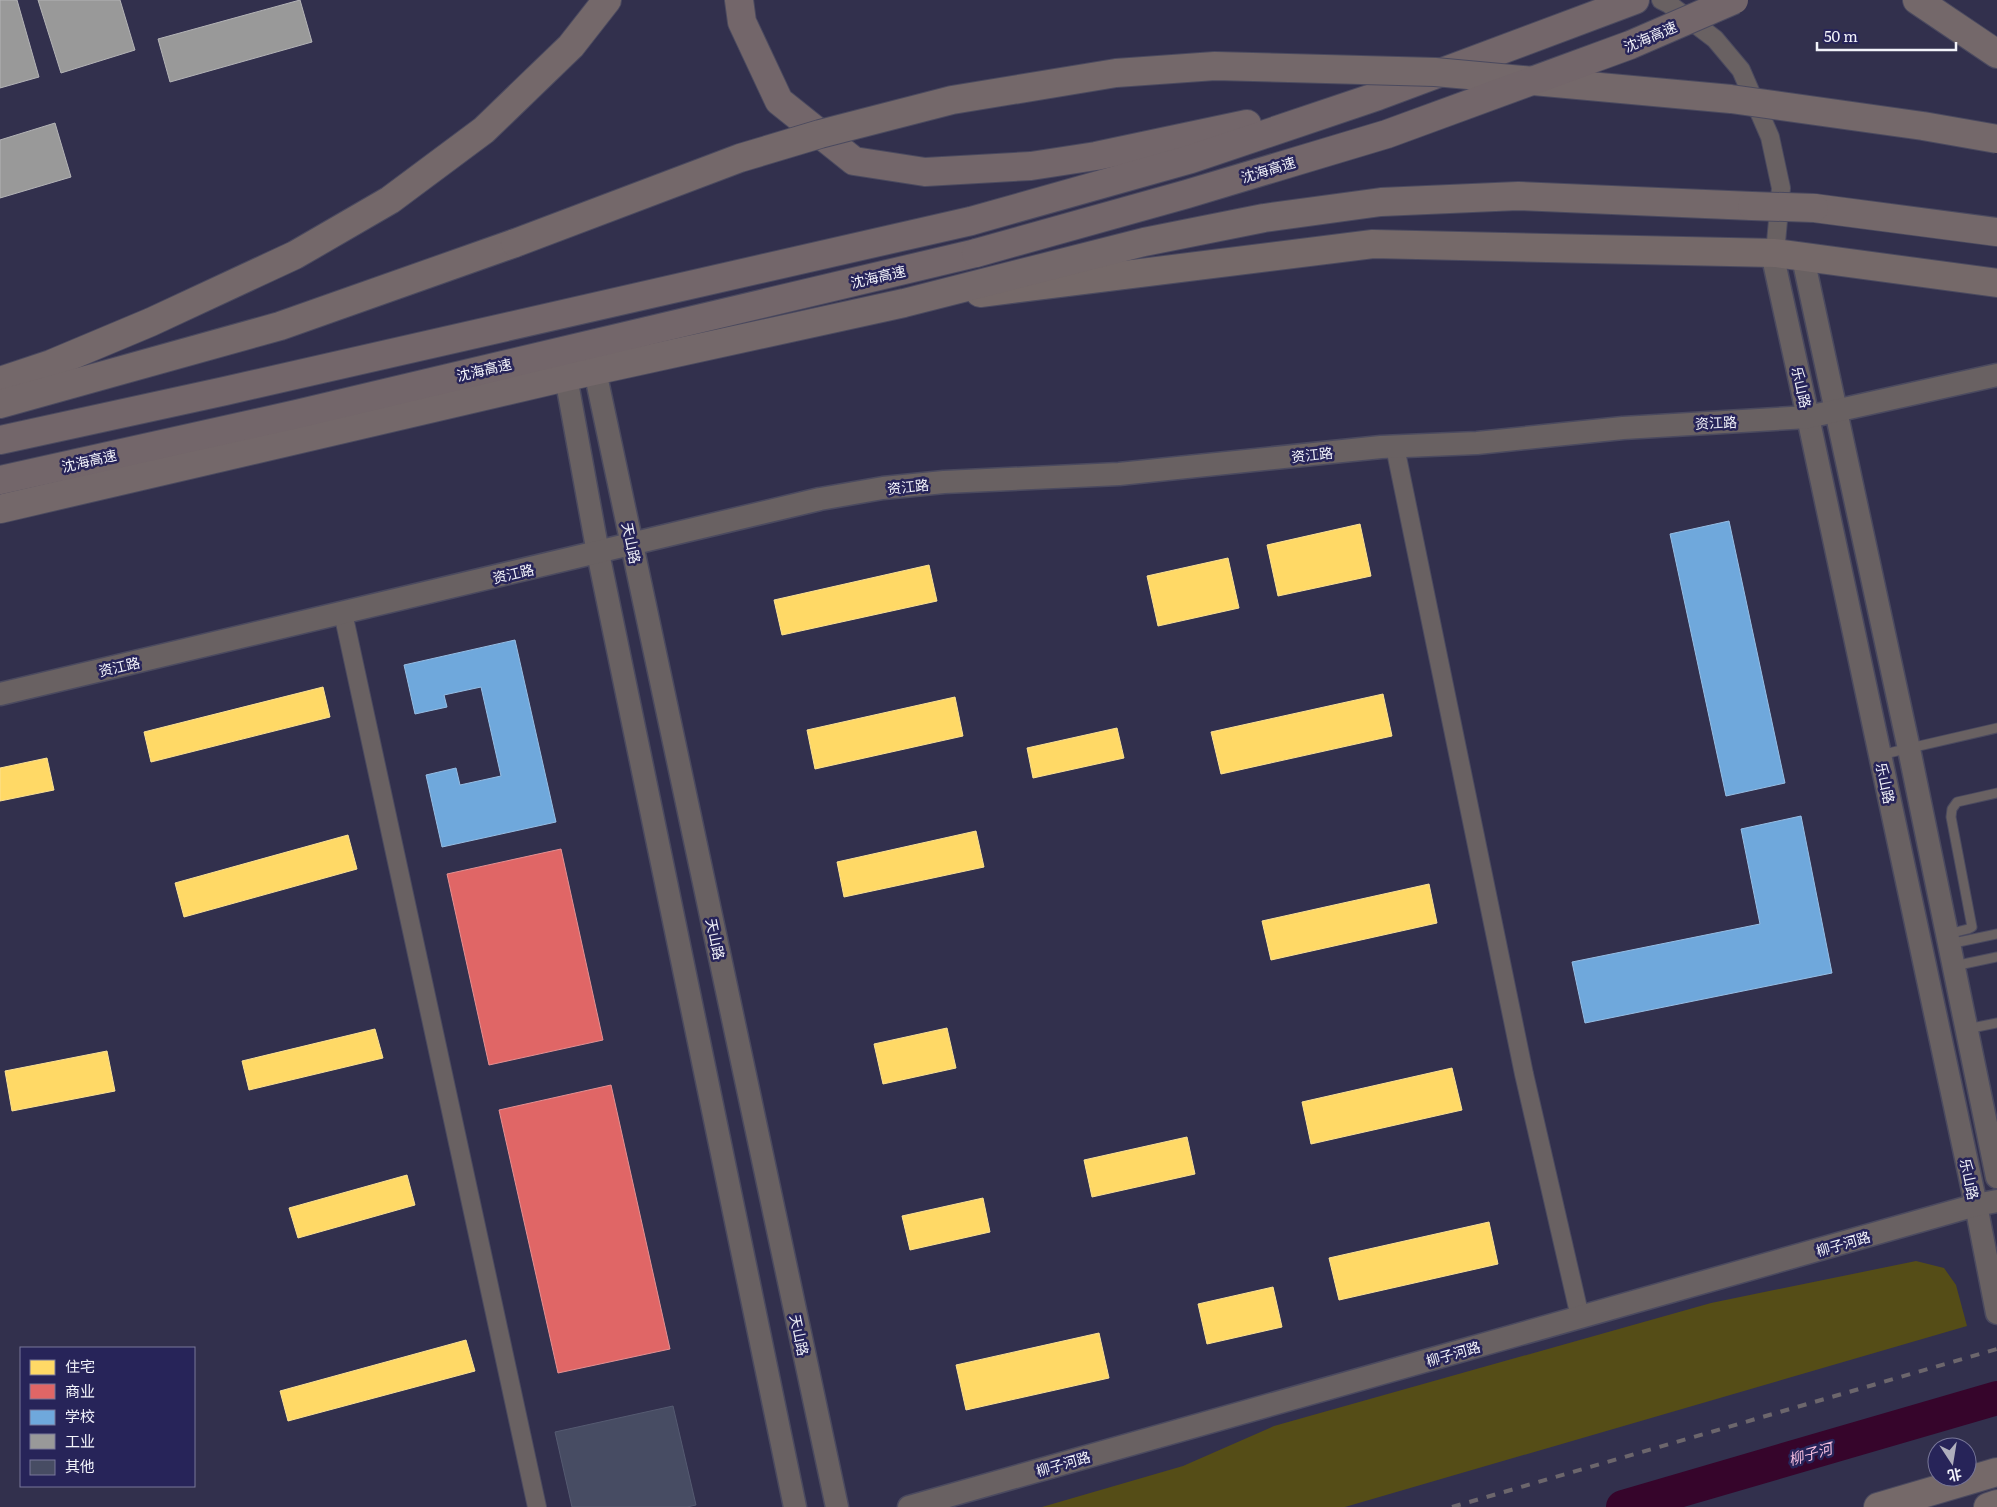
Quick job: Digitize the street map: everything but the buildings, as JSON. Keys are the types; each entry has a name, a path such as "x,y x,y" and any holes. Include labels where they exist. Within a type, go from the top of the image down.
{"highway":[{"path":"0,382 51,364 151,322 259,272 295,255 390,200 484,130 571,46 607,0"},
{"path":"739,0 742,22 779,101 854,161 925,172 1031,166 1096,156 1378,96"},
{"path":"0,440 234,389 970,221 1191,159 1378,96 1635,0"},
{"name":"沈海高速","path":"0,480 298,414 976,253 1186,194 1387,134 1630,45 1734,0"},
{"path":"1917,0 1997,54"},
{"path":"0,404 280,326 515,243 740,158 820,134 952,100 1116,72 1215,66 1435,72 1731,99 1923,126 1997,139"},
{"path":"0,509 566,377 904,303 1144,242 1264,218 1382,202 1518,196 1814,208 1997,232"}],"main road":[{"path":"904,303 1373,244 1773,253 1997,282"},
{"path":"1878,1507 1997,1472"},
{"path":"1988,1507 1997,1504"}],"street":[{"path":"1661,0 1716,39 1741,70 1770,137 1781,188 1773,253"},
{"name":"乐山路","path":"1773,253 1880,755 1986,1203 1997,1313"},
{"name":"乐山路","path":"1803,258 1909,749 1997,1177"},
{"name":"天山路","path":"594,371 837,1507"},
{"name":"资江路","path":"0,694 820,499 883,488 944,482 1119,474 1395,446 1477,443 1623,428 1808,417 1997,375"},
{"path":"566,377 598,553 795,1507"},
{"path":"1395,446 1524,1074 1580,1317"},
{"path":"343,613 537,1507"},
{"name":"柳子河路","path":"909,1507 1986,1203"}],"lane":[{"path":"1880,755 1997,728"},
{"path":"1948,939 1972,927 1951,818 1952,809 1957,802 1997,793"},
{"path":"1948,939 1997,934"},
{"path":"1954,966 1997,957"},
{"path":"1967,1030 1997,1023"}],"shaded area":[{"path":"1916,1261 1944,1268 1956,1285 1967,1326 1345,1507 1042,1507 1183,1466 1274,1426 1711,1303"}],"waterway":[{"name":"柳子河","path":"1623,1507 1997,1398"}],"railway":[{"path":"1452,1507 1997,1349"}]}
